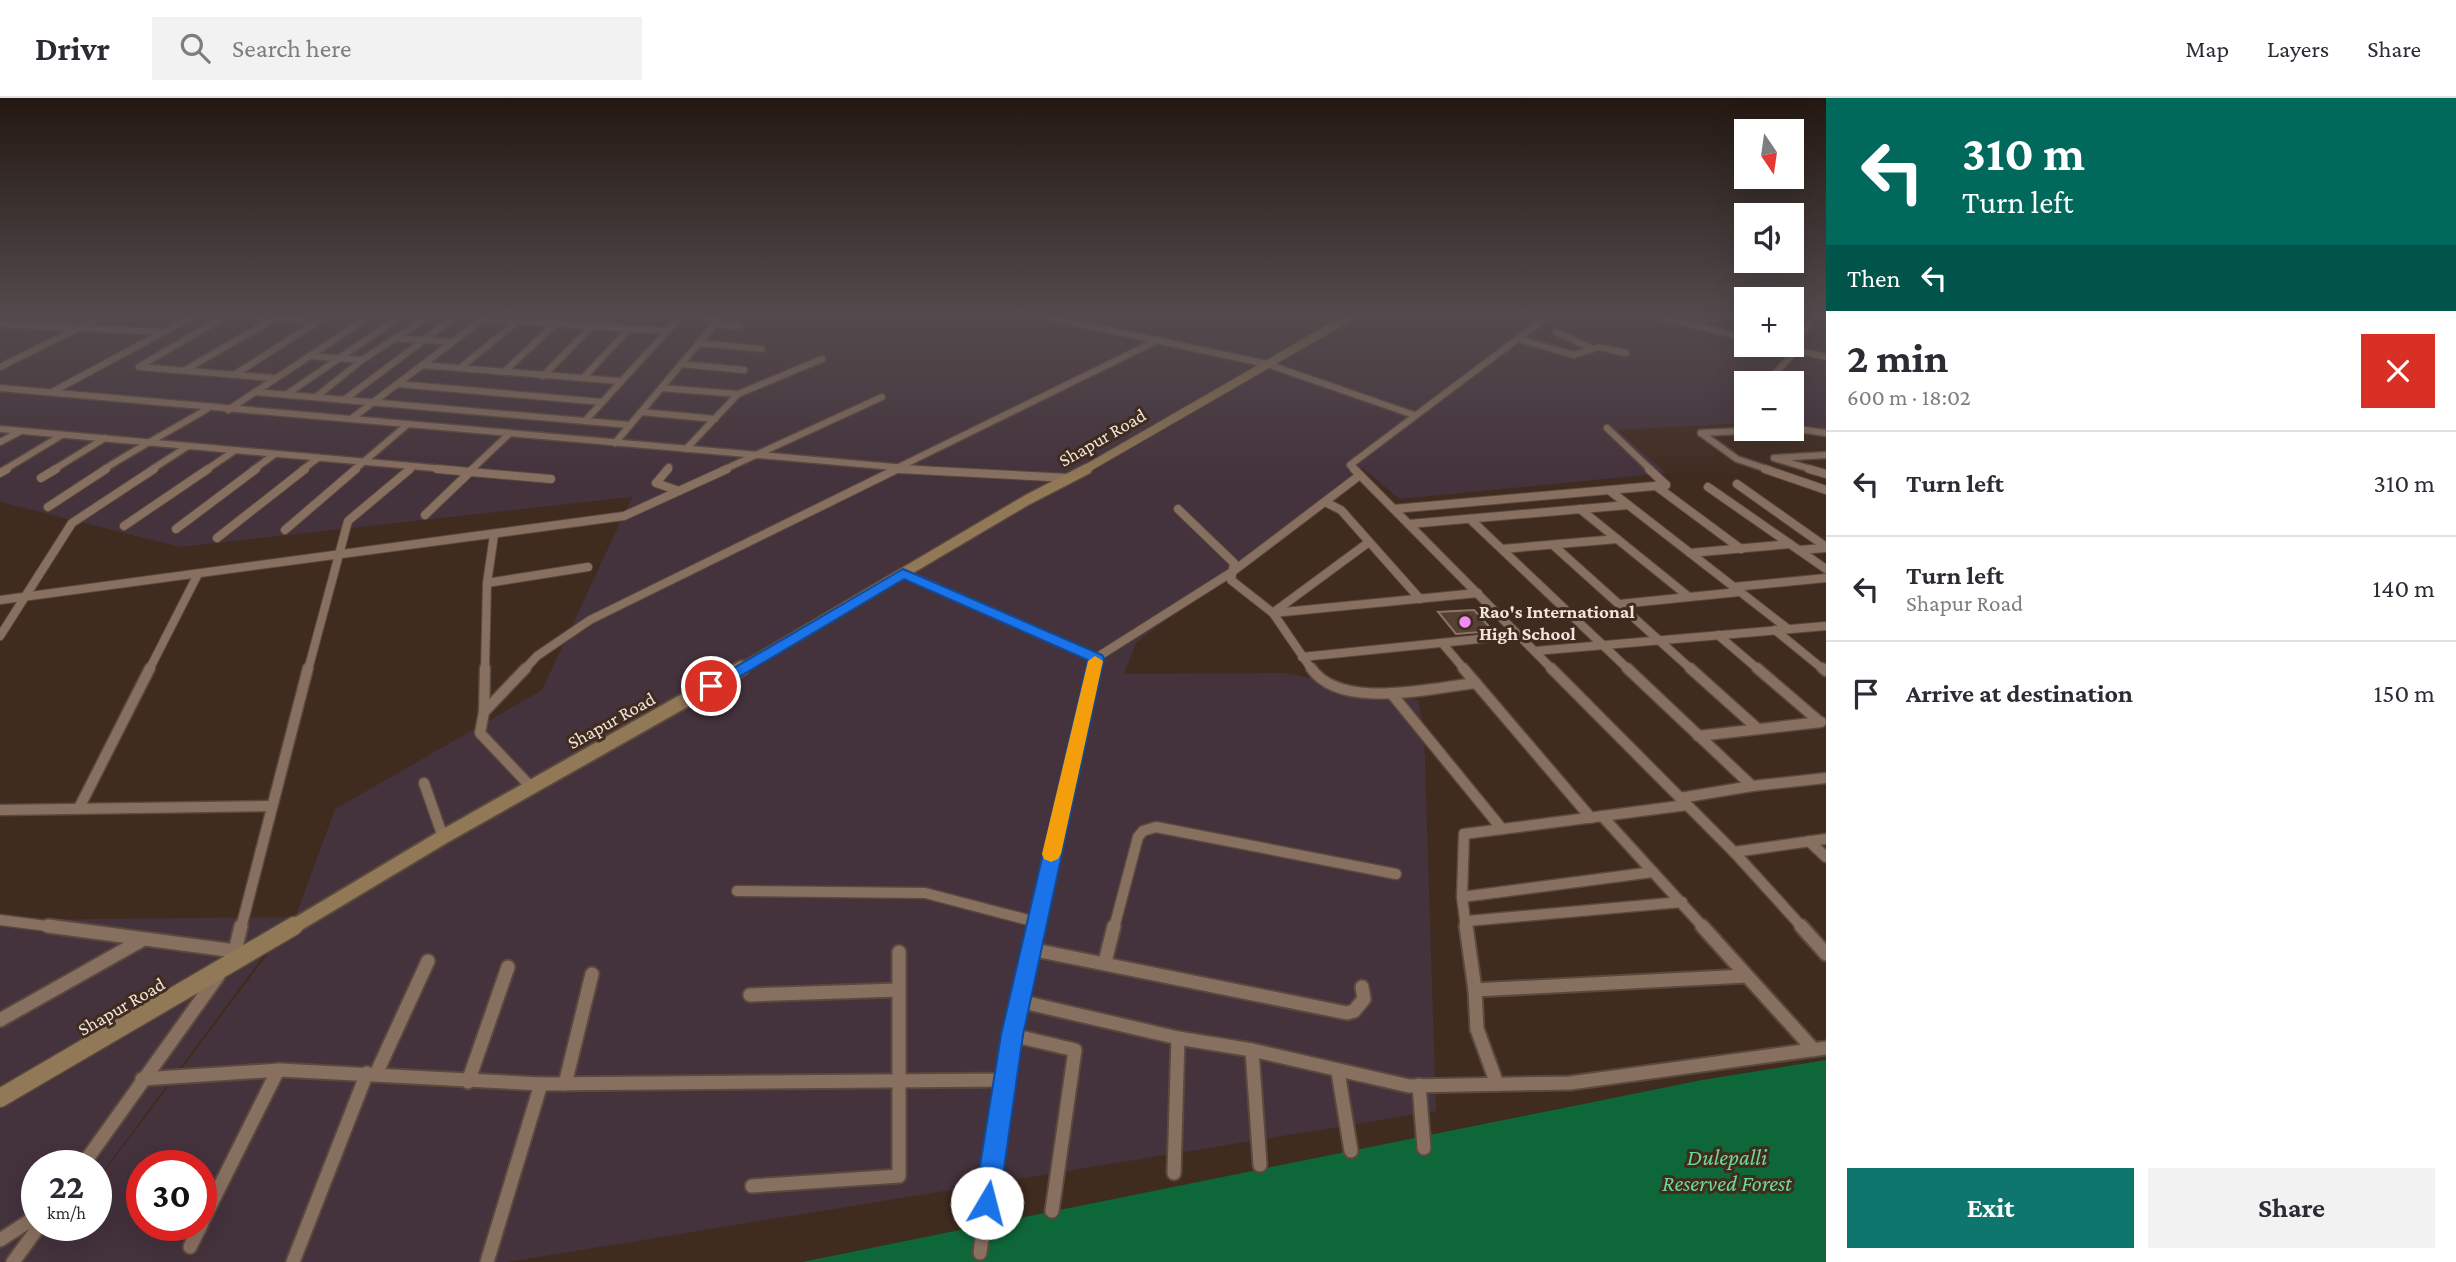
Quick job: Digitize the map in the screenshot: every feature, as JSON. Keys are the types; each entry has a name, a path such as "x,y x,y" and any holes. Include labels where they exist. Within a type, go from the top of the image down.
{"street":[{"path":"53,392 93,370"},
{"path":"187,370 273,378"},
{"path":"234,374 240,370"},
{"path":"228,410 286,370"},
{"path":"286,394 321,370"},
{"path":"316,397 349,370"},
{"path":"344,400 383,370"},
{"path":"351,419 415,370"},
{"path":"486,370 619,381"},
{"path":"543,376 549,370"},
{"path":"583,379 591,370"},
{"path":"585,421 629,370"},
{"path":"615,443 676,370"},
{"path":"686,449 738,394 795,370"},
{"path":"484,712 537,656 590,620 902,469 1098,370"},
{"name":"Shapur Road","path":"0,1098 223,969 236,956 822,623 1027,500 1071,478 1256,370"},
{"path":"1285,370 1414,415"},
{"path":"1474,370 1350,465 1734,852 1826,954"},
{"path":"398,383 603,402"},
{"path":"661,388 738,394"},
{"path":"2,390 53,392 228,410 902,469 1071,478"},
{"path":"255,392 630,425"},
{"path":"0,600 624,516 882,397"},
{"path":"48,507 147,441 164,436 208,408"},
{"path":"641,412 715,419"},
{"path":"479,431 498,413"},
{"path":"285,530 408,424"},
{"path":"1394,509 1666,485 1607,428"},
{"path":"0,429 551,479"},
{"path":"1804,430 1826,433"},
{"path":"0,442 20,431"},
{"path":"1734,431 1701,433 1737,460 1826,490"},
{"path":"425,515 510,433"},
{"path":"0,473 62,435"},
{"path":"40,478 105,438"},
{"path":"0,636 72,523 188,446"},
{"path":"124,526 234,450"},
{"path":"176,529 275,454"},
{"path":"1826,455 1773,458 1826,474"},
{"path":"217,538 318,458"},
{"path":"669,467 656,483 679,491"},
{"path":"0,920 236,956 271,806 348,521 411,468"},
{"path":"980,1253 1003,1080 1096,658 1232,572 1360,475"},
{"path":"1737,484 1826,548"},
{"path":"1656,486 1741,549"},
{"path":"1709,487 1826,569"},
{"path":"1609,490 1788,629"},
{"path":"1325,502 1341,510 1420,599"},
{"path":"1409,524 1629,505"},
{"path":"1178,509 1234,563 1231,580 1273,612 1319,680 1343,691 1391,693 1476,683"},
{"path":"1580,509 1689,597"},
{"path":"1470,519 1752,786"},
{"path":"494,535 487,583 484,712 480,733 531,788"},
{"path":"1502,549 1616,539"},
{"path":"1273,612 1369,542"},
{"path":"1690,554 1790,544"},
{"path":"1553,545 1758,729"},
{"path":"1799,550 1826,548"},
{"path":"487,583 588,567"},
{"path":"903,573 1096,658"},
{"path":"79,808 198,574"},
{"path":"1620,604 1826,578"},
{"path":"1273,612 1478,593"},
{"path":"1535,651 1826,626"},
{"path":"1775,631 1826,671"},
{"path":"1302,657 1519,635"},
{"path":"1718,635 1823,722"},
{"path":"1441,643 1596,817 1682,902 1746,976 1820,1049"},
{"path":"1391,693 1502,829"},
{"path":"1698,736 1823,722"},
{"path":"1497,1084 1477,1029 1475,990 1462,897 1464,834 1596,817 1684,802 1752,786 1826,778"},
{"path":"424,783 443,837"},
{"path":"0,810 271,806"},
{"path":"1105,962 1138,838 1143,831 1156,827 1396,874"},
{"path":"1734,852 1826,839"},
{"path":"1809,841 1826,857"},
{"path":"1462,897 1653,872"},
{"path":"737,891 925,893 1036,922"},
{"path":"1467,921 1682,902"},
{"path":"0,1020 142,940"},
{"path":"1030,948 1347,1013 1354,1011 1364,999 1362,987"},
{"path":"752,1186 899,1176 899,952"},
{"path":"293,1262 372,1073 428,961"},
{"path":"468,1082 508,967"},
{"path":"93,1150 223,969"},
{"path":"565,1084 592,974"},
{"path":"1475,990 1746,976"},
{"path":"750,995 898,990"},
{"path":"1019,1001 1178,1038 1252,1050 1338,1072 1419,1085 1570,1083 1820,1049"},
{"path":"1012,1035 1075,1050 1052,1211"},
{"path":"1174,1173 1178,1038"},
{"path":"1252,1050 1260,1165"},
{"path":"142,1079 278,1070 541,1084 1003,1080"},
{"path":"217,1192 278,1070"},
{"path":"1338,1072 1351,1151"},
{"path":"486,1262 541,1084"},
{"path":"1419,1085 1424,1148"},
{"path":"0,1240 21,1226"},
{"path":"13,1262 28,1241"},
{"path":"190,1247 193,1241"}],"shaded area":[{"path":"0,370 1826,370 1826,429 1804,424 1804,371 1734,371 1734,424 1617,430 1666,473 1400,499 1362,468 1136,643 1124,674 1285,673 1418,700 1424,729 1436,1111 508,1262 0,1262 0,920 292,917 112,1159 112,1150 21,1150 21,1241 112,1241 112,1162 295,918 335,809 542,690 632,497 180,547 0,502"}],"green space":[{"name":"Dulepalli Reserved Forest","path":"1826,1060 1826,1262 802,1262 1702,1080"}],"building":[{"name":"Rao's International High School","path":"1474,610 1493,631 1456,634 1438,612"}],"slow traffic":[{"path":"1051,854 1095,661"}],"place":[{"name":"Rao's International High School","path":"1465,622"}],"route":[{"path":"711,686 903,573 1096,658 1003,1080 987,1203"}]}
